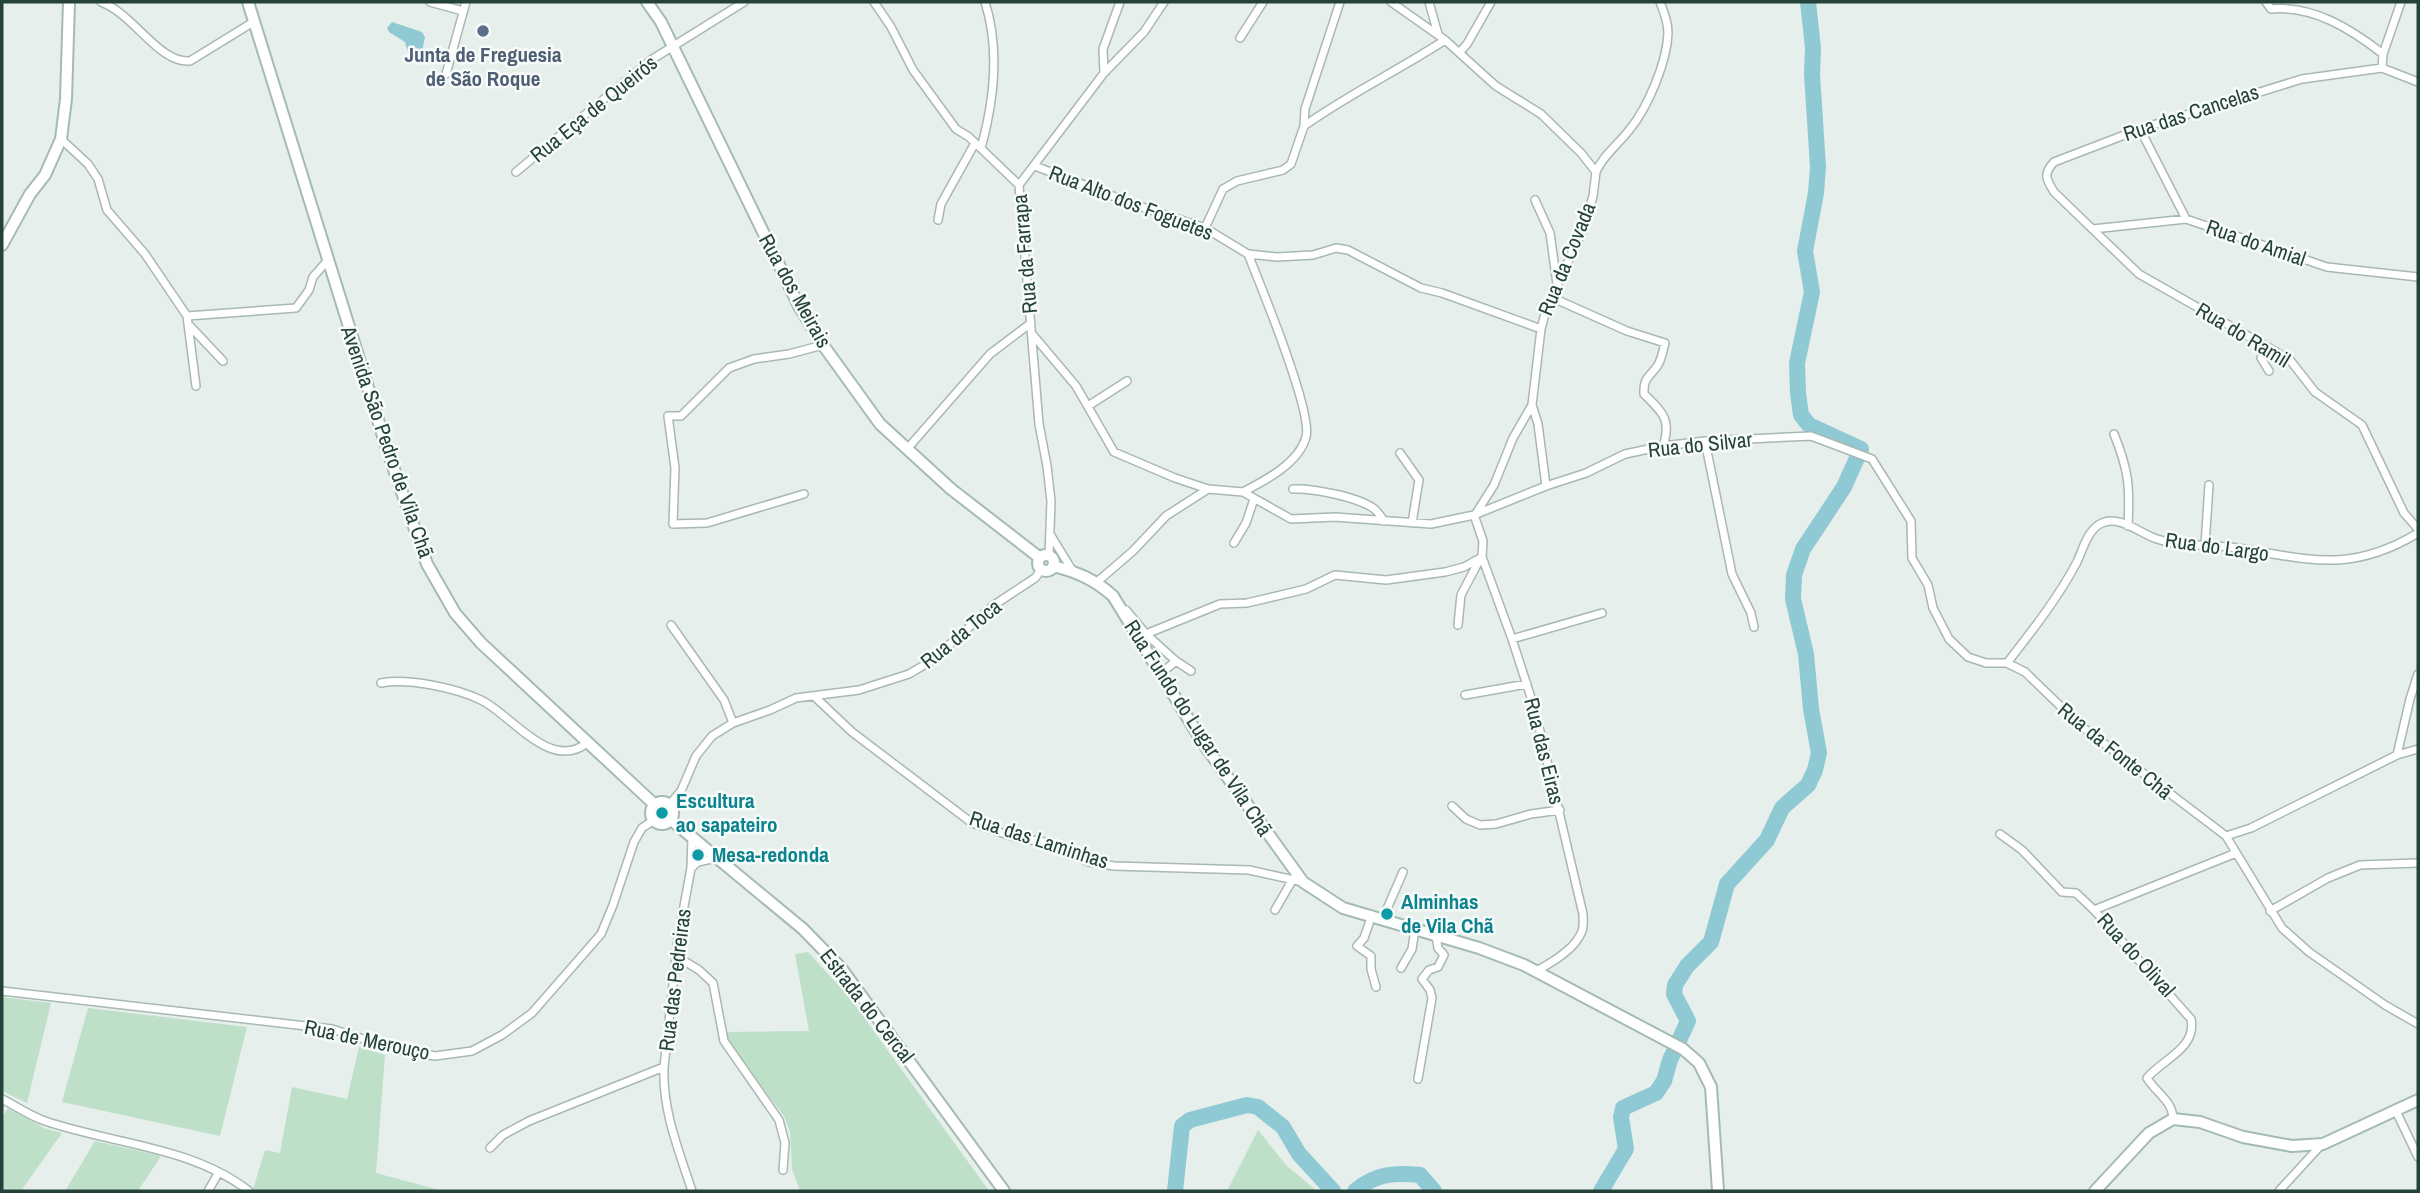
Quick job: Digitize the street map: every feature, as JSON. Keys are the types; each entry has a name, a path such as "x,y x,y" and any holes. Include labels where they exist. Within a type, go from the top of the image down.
{"street":[{"path":"2,245 30,194 46,175 61,139 66,99 69,2"},
{"path":"102,2 128,17 160,49 181,62 190,61 255,21"},
{"name":"Avenida São Pedro de Vila Chã","path":"248,2 388,452 428,564 455,612 481,643 655,805"},
{"path":"430,2 463,11"},
{"path":"446,74 466,2"},
{"name":"Rua dos Meirais","path":"647,2 661,22 799,306 823,345 880,424 951,489 1046,562"},
{"name":"Rua Eça de Queirós","path":"516,172 651,60 744,2"},
{"path":"874,2 891,27 913,70 956,129 1019,185"},
{"path":"938,220 941,204 978,146 995,65 994,38 985,2"},
{"path":"1104,72 1103,49 1120,2"},
{"name":"Rua da Farrapa","path":"1046,562 1051,501 1039,424 1019,185 1104,72 1144,32 1164,2"},
{"path":"1240,38 1263,2"},
{"path":"1205,228 1223,189 1237,181 1283,170 1291,164 1304,126 1305,109 1340,2"},
{"path":"1391,2 1438,34 1496,86 1541,114 1581,153 1596,172 1607,154 1632,128 1659,73 1668,34 1667,18 1660,2"},
{"path":"1429,2 1438,34"},
{"path":"1460,52 1491,2"},
{"path":"2266,2 2271,9 2280,4 2343,25 2383,54"},
{"path":"2382,68 2383,54 2401,2"},
{"path":"1304,126 1445,40"},
{"name":"Rua das Cancelas","path":"2092,229 2054,192 2045,178 2046,170 2053,162 2140,129 2302,79 2382,68 2418,82"},
{"path":"2140,129 2186,219"},
{"path":"61,139 88,164 98,179 107,211 145,254 188,320 223,361"},
{"name":"Rua Alto dos Foguetes","path":"1035,166 1111,196 1205,228 1248,254 1277,257 1313,255 1336,248 1348,250 1421,288 1443,293 1541,329"},
{"name":"Rua da Covada","path":"1475,515 1494,485 1513,439 1532,405 1541,329 1548,302 1553,298 1583,230 1593,195 1596,172"},
{"path":"1535,200 1550,233 1557,285"},
{"name":"Rua do Amial","path":"2092,229 2186,219 2327,267 2418,277"},
{"name":"Rua do Ramil","path":"2092,229 2153,284 2290,360 2315,392 2362,425 2404,513 2418,531"},
{"path":"1032,334 1076,386 1114,452 1208,489 1244,492 1263,482 1297,455 1307,435 1306,418 1291,370 1248,254"},
{"path":"188,320 296,308 309,290 313,277 328,260"},
{"path":"1553,298 1627,331 1665,343 1658,366 1644,384 1644,394 1661,411 1666,422 1667,432 1663,446"},
{"path":"188,320 196,386"},
{"path":"908,448 990,354 1031,323"},
{"path":"804,494 707,523 673,524 675,468 668,416 681,416 729,368 754,359 823,345"},
{"path":"2269,347 2261,358 2269,371"},
{"path":"1088,406 1126,381"},
{"path":"1532,405 1538,424 1546,486"},
{"path":"2114,434 2126,463 2130,487 2128,526"},
{"name":"Rua do Silvar","path":"1244,492 1292,519 1335,517 1431,524 1475,515 1586,473 1625,454 1663,446 1705,441 1811,436 1864,455"},
{"path":"1705,441 1732,574 1751,613 1754,627"},
{"path":"1400,453 1419,480 1412,523"},
{"name":"Rua da Fonte Chã","path":"1864,455 1872,459 1910,521 1912,558 1928,585 1933,608 1949,639 1968,657 1986,663 2007,663 2025,672 2081,726 2226,836 2282,928 2309,952 2385,1005 2418,1024"},
{"path":"2205,544 2209,485"},
{"path":"1097,582 1133,551 1167,516 1208,489"},
{"path":"1293,489 1321,491 1361,503 1373,508 1384,521"},
{"path":"1234,543 1246,523 1254,499"},
{"name":"Rua das Eiras","path":"1475,515 1483,541 1482,556 1527,684 1548,757 1583,914 1582,931 1575,942 1536,971"},
{"name":"Rua do Largo","path":"2007,663 2037,625 2072,572 2091,532 2102,523 2114,520 2160,540 2316,561 2344,561 2378,552 2418,531"},
{"path":"1050,534 1072,571"},
{"path":"1458,625 1461,595 1482,556"},
{"path":"1146,634 1220,604 1247,603 1306,589 1335,575 1386,580 1410,577 1464,567 1482,556"},
{"name":"Rua Fundo do Lugar de Vila Chã","path":"1046,562 1097,582 1112,596 1203,743 1298,881 1343,908 1479,948 1536,971 1683,1049 1699,1063 1711,1087 1718,1191"},
{"name":"Rua da Toca","path":"669,805 681,791 696,756 712,736 733,723 796,698 859,690 909,674 931,661 994,605 1035,578 1046,562"},
{"path":"1119,606 1128,612 1146,634 1191,671"},
{"path":"1512,639 1602,613"},
{"path":"671,625 724,700 733,723"},
{"path":"1160,674 1176,661"},
{"path":"2397,755 2418,674"},
{"path":"382,683 395,680 420,682 481,700 540,744 563,751 579,750 587,743"},
{"path":"1465,695 1527,684"},
{"name":"Rua das Laminhas","path":"816,696 852,732 972,822 1017,838 1045,842 1089,862 1114,866 1249,870 1298,881"},
{"path":"2226,836 2251,828 2397,755 2418,749"},
{"path":"660,802 669,805 673,813 670,819 660,823 654,820 652,811 655,805 660,802"},
{"path":"1452,806 1466,819 1480,825 1560,810"},
{"name":"Estrada do Cercal","path":"670,819 803,929 841,968 1004,1191"},
{"name":"Rua de Merouço","path":"2,991 332,1029 398,1050 435,1056 472,1051 502,1035 533,1013 601,934 634,842 642,828 654,820"},
{"path":"2000,834 2022,850 2062,892 2076,893 2094,910"},
{"name":"Rua das Pedreiras","path":"490,1148 503,1135 529,1121 664,1067 676,956 691,868 692,836"},
{"name":"Rua do Olival","path":"2173,1119 2170,1104 2147,1078 2186,1044 2192,1035 2191,1019 2094,910 2236,853"},
{"path":"691,868 698,862 716,858"},
{"path":"2270,911 2328,878 2360,866 2418,863"},
{"path":"1376,987 1371,956 1357,946 1403,872"},
{"path":"1275,910 1298,881"},
{"path":"1401,968 1412,949 1415,929"},
{"path":"1418,1079 1432,998 1422,979 1429,970 1438,967 1444,955 1438,948 1436,936"},
{"path":"676,956 713,982 724,1041 779,1120 785,1143 783,1170"},
{"path":"664,1067 663,1088 670,1121 692,1191"},
{"path":"2,1099 43,1121 167,1152 219,1172 249,1191"},
{"path":"2279,1191 2323,1144 2418,1100"},
{"path":"2395,1109 2418,1157"},
{"path":"2095,1191 2149,1133 2173,1119 2200,1122 2243,1137 2292,1146 2323,1144"},
{"path":"208,1191 219,1172"}],"green space":[{"path":"808,952 850,998 989,1191 800,1191 792,1169 790,1132 784,1116 729,1044 727,1032 809,1031 795,954"},
{"path":"2,997 51,1003 27,1103 2,1091"},
{"path":"88,1008 247,1027 220,1136 62,1102"},
{"path":"359,1047 385,1055 376,1173 443,1191 253,1189 265,1150 280,1153 292,1087 347,1099"},
{"path":"8,1108 44,1128 62,1133 21,1191 2,1191 2,1118"},
{"path":"1258,1130 1287,1166 1317,1191 1227,1191"},
{"path":"95,1141 161,1156 138,1191 65,1191"}],"water":[{"path":"392,22 422,32 425,37 422,52 412,57 408,53 405,42 389,32 387,28"}],"waterway":[{"path":"1601,1191 1626,1149 1621,1117 1623,1108 1656,1093 1664,1081 1670,1060 1688,1021 1674,994 1675,985 1687,966 1711,942 1727,884 1767,840 1782,808 1808,785 1819,753 1811,709 1806,654 1793,599 1794,575 1803,549 1844,487 1861,449 1809,425 1801,415 1798,393 1797,363 1812,292 1805,251 1818,167 1813,48 1808,2"},
{"path":"1175,1191 1182,1126 1190,1120 1247,1105 1258,1107 1283,1127 1299,1154 1333,1191"},
{"path":"1355,1191 1377,1178 1402,1174 1420,1175 1434,1191"}],"place":[{"name":"Junta de Freguesia de São Roque","path":"483,31"},
{"name":"Escultura ao sapateiro","path":"662,813"},
{"name":"Mesa-redonda","path":"698,855"},
{"name":"Alminhas de Vila Chã","path":"1387,914"}]}
